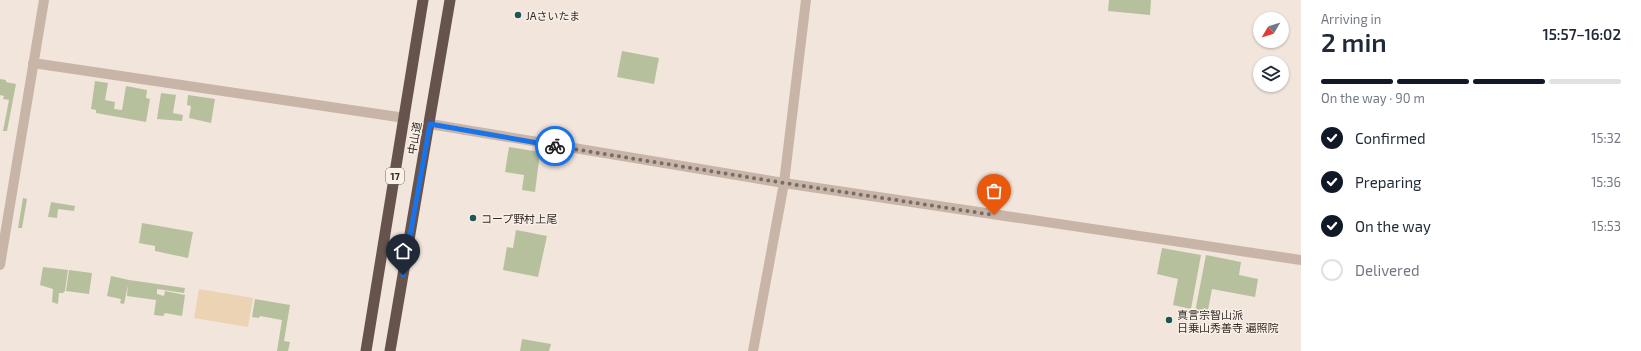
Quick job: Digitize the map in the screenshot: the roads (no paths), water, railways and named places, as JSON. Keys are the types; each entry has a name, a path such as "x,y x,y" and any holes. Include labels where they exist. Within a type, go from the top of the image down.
{"highway":[{"name":"中山道","path":"366,351 423,0"},
{"name":"中山道","path":"390,351 450,0"}],"street":[{"path":"0,265 44,0"},
{"path":"753,351 784,183 806,0"},
{"path":"33,63 405,118"},
{"path":"430,124 784,183 1301,260"}],"place":[{"name":"JAさいたま","path":"518,15"},
{"name":"コープ野村上尾","path":"473,218"},
{"name":"真言宗智山派 日乗山秀善寺 遍照院","path":"1169,320"}]}
